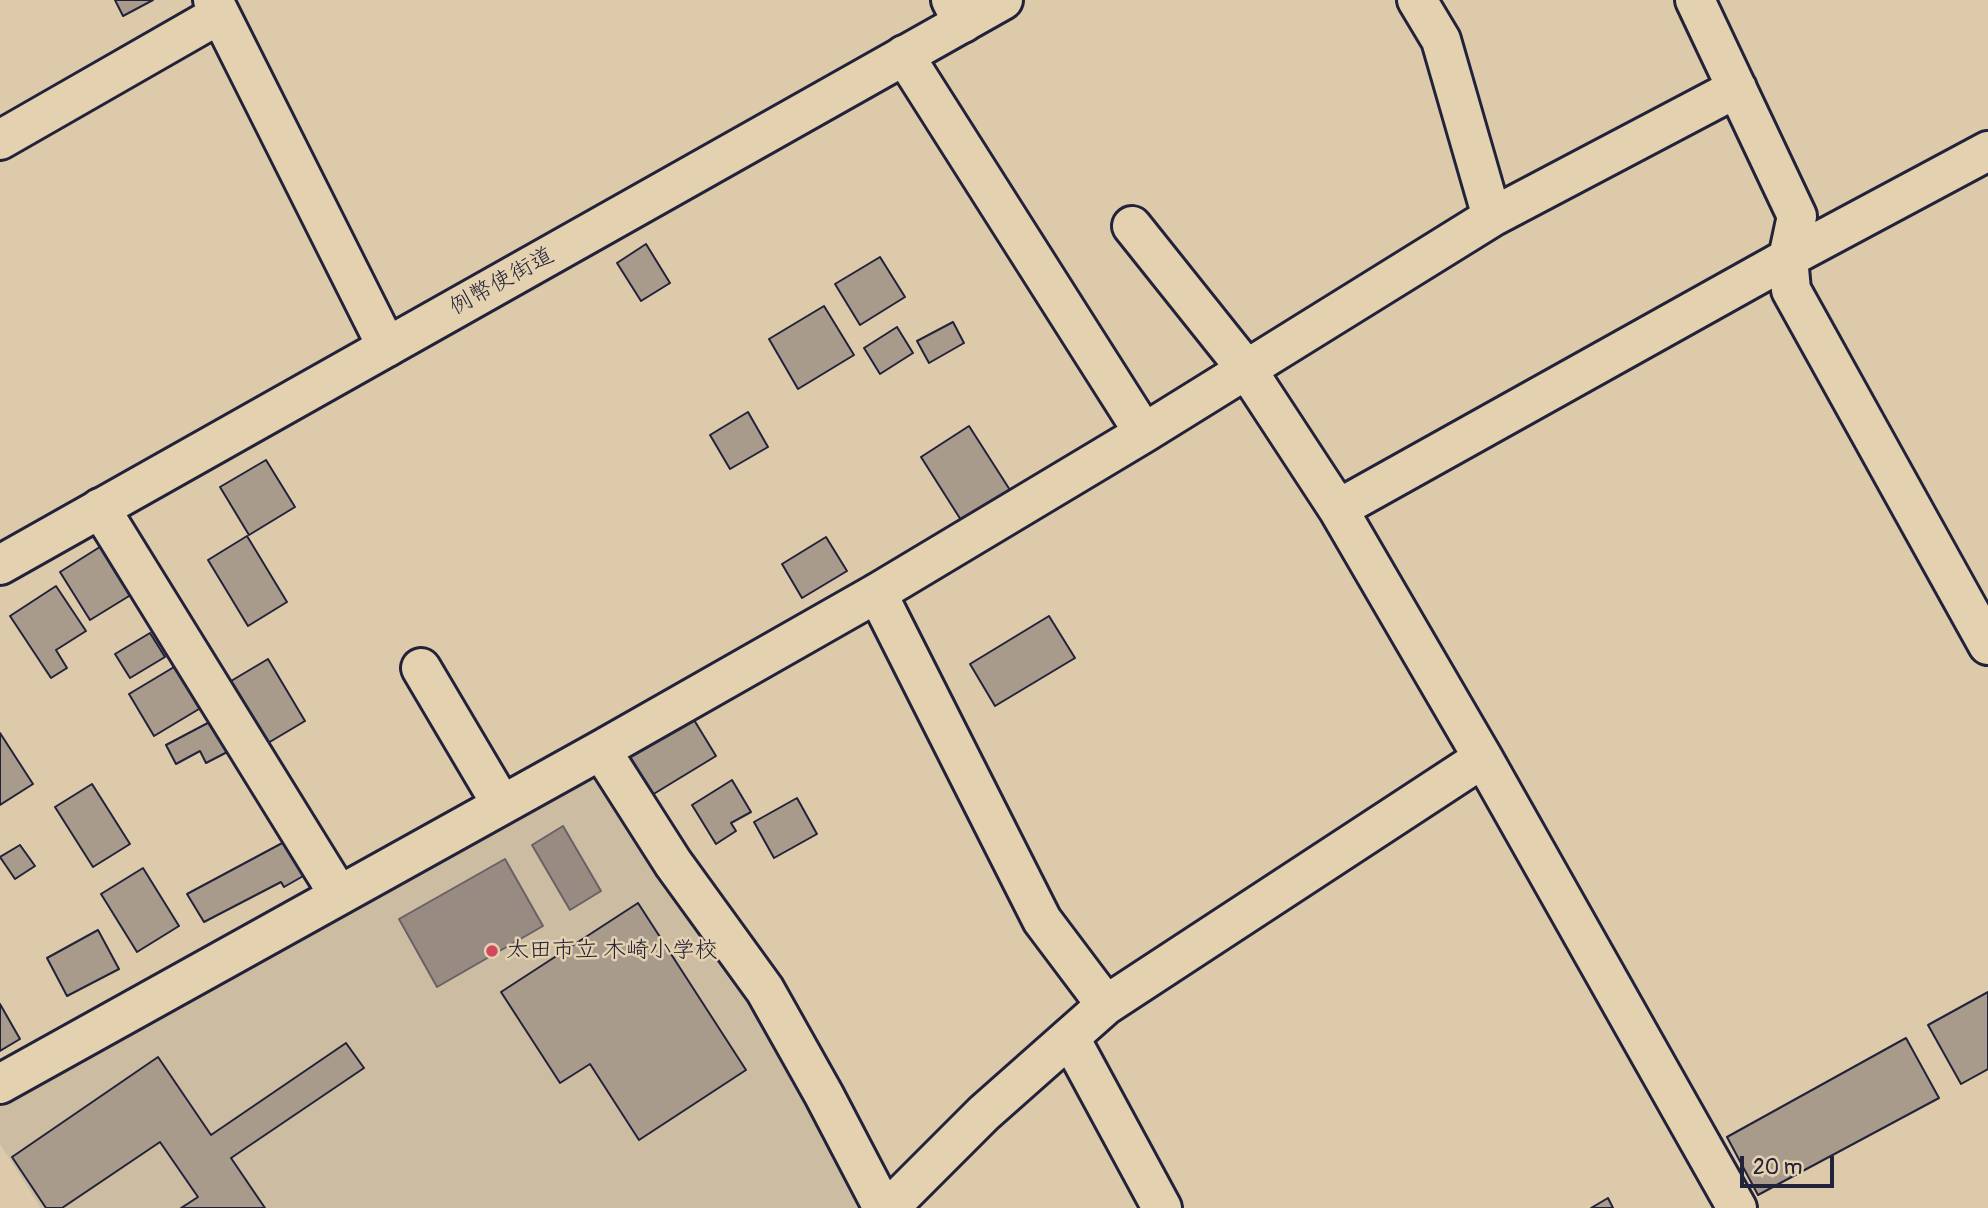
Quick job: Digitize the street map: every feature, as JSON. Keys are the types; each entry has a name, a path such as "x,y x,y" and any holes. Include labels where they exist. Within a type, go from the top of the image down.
{"street":[{"name":"例幣使街道","path":"0,565 904,55 957,11 1003,0"},
{"path":"1417,0 1441,40 1492,217"},
{"path":"1695,0 1797,216 1788,258 1791,290 1988,645"},
{"path":"0,140 216,7 387,347"},
{"path":"904,55 1144,433"},
{"path":"0,1084 601,750 877,593 1144,433 1492,217 1737,88"},
{"path":"1338,509 1788,258 1988,151"},
{"path":"1132,226 1247,369 1338,509 1483,758 1737,1208"},
{"path":"100,508 339,895"},
{"path":"877,593 1042,920 1106,1005"},
{"path":"421,668 502,805"},
{"path":"601,750 673,863 765,990 883,1208"},
{"path":"889,1208 984,1113 1106,1005 1483,758"},
{"path":"1070,1038 1162,1208"}],"shaded area":[{"name":"太田市立 木崎小学校","path":"598,762 756,996 870,1208 41,1208 0,1144 0,1094"},
{"path":"563,826 601,891 570,910 532,845"},
{"path":"505,859 543,926 437,987 399,919"}],"building":[{"path":"115,0 153,0 123,16"},
{"path":"646,244 670,283 641,301 617,263"},
{"path":"880,257 905,297 860,325 835,284"},
{"path":"824,306 854,355 798,389 769,339"},
{"path":"953,322 964,343 929,363 917,341"},
{"path":"897,327 913,353 880,374 864,348"},
{"path":"748,412 768,447 730,469 710,435"},
{"path":"969,426 1010,490 961,520 921,457"},
{"path":"266,460 295,507 249,535 220,487"},
{"path":"247,536 287,602 248,626 208,560"},
{"path":"826,537 847,571 802,598 782,564"},
{"path":"103,545 134,593 90,620 60,572"},
{"path":"56,586 86,631 56,650 67,668 51,678 10,616"},
{"path":"1049,616 1075,658 995,706 970,664"},
{"path":"150,633 165,657 130,678 115,654"},
{"path":"268,659 305,721 263,746 226,684"},
{"path":"179,664 204,706 154,736 129,694"},
{"path":"691,715 716,756 647,798 622,757"},
{"path":"221,716 237,747 206,763 200,751 176,764 166,745"},
{"path":"0,733 33,784 0,805"},
{"path":"732,780 751,812 731,823 736,831 716,844 692,805"},
{"path":"92,784 130,844 93,867 55,807"},
{"path":"797,798 817,834 774,858 754,822"},
{"path":"286,841 305,875 284,887 281,882 204,922 187,894"},
{"path":"20,845 35,866 15,879 0,857"},
{"path":"143,868 179,926 137,952 101,894"},
{"path":"638,903 746,1070 639,1140 590,1064 560,1083 501,992"},
{"path":"98,930 119,969 67,996 47,958"},
{"path":"1988,992 1988,1069 1961,1084 1928,1025"},
{"path":"0,1004 20,1039 0,1051"},
{"path":"1906,1038 1939,1098 1758,1195 1727,1137"},
{"path":"346,1043 364,1068 231,1158 265,1208 181,1208 198,1197 160,1142 62,1208 46,1208 12,1157 158,1057 211,1135"},
{"path":"1608,1198 1613,1208 1591,1208"}],"place":[{"name":"太田市立 木崎小学校","path":"492,951"}]}
